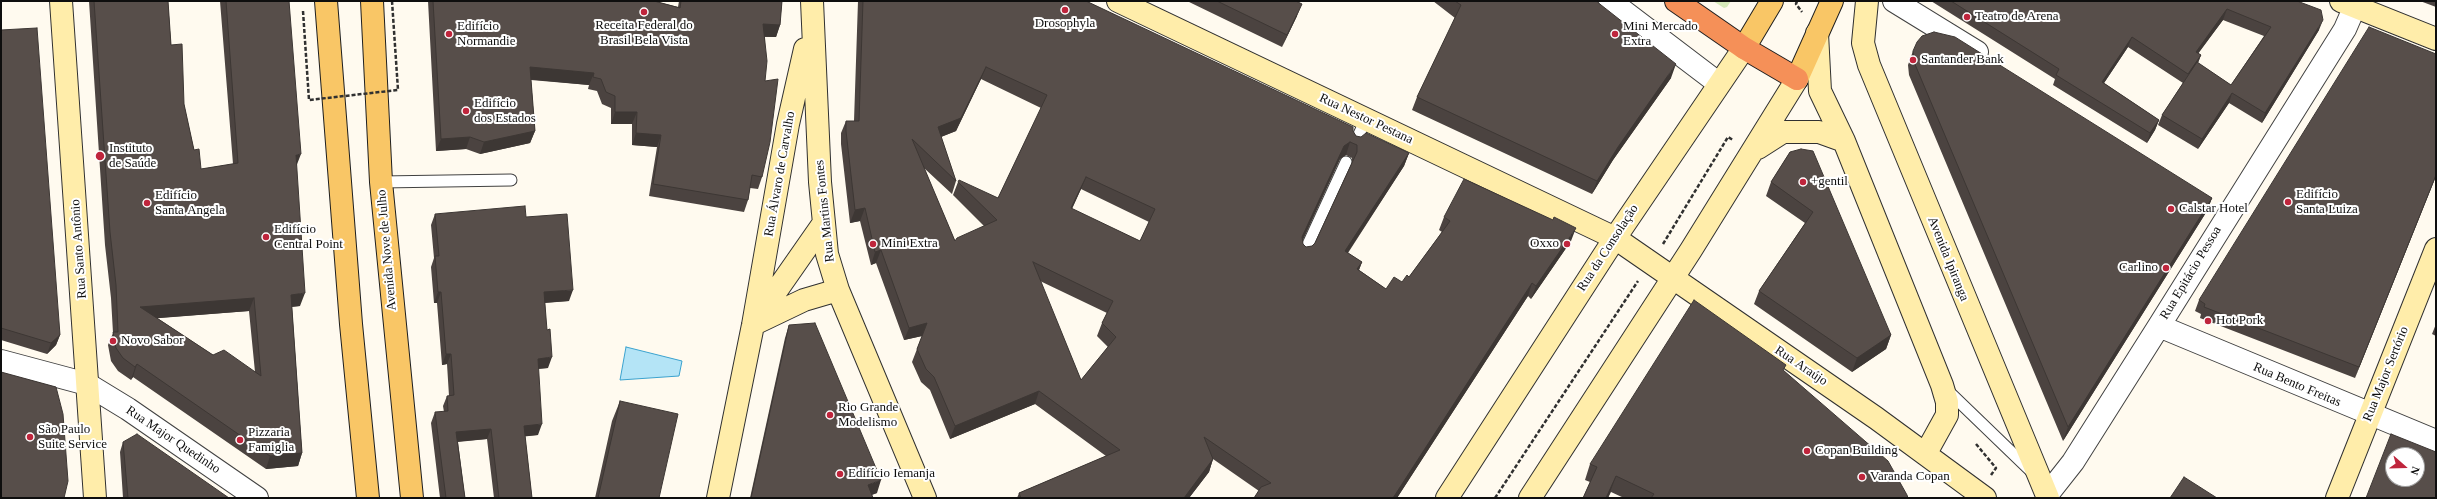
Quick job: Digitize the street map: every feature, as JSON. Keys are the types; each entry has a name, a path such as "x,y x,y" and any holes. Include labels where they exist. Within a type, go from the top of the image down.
{"highway":[{"path":"1676,1 1744,48 1797,79"}],"main road":[{"path":"326,1 351,324 368,498"},
{"name":"Avenida Nove de Julho","path":"372,1 381,182 412,498"},
{"name":"Rua da Consolação","path":"1744,48 1772,1"},
{"path":"1797,79 1832,1"}],"street":[{"name":"Rua Santo Antônio","path":"61,1 95,498"},
{"name":"Rua Martins Fontes","path":"812,1 811,24 827,254 838,290 925,498"},
{"name":"Rua Nestor Pestana","path":"1118,1 1615,238"},
{"path":"1610,1 1718,84"},
{"path":"1894,1 1997,65"},
{"path":"2348,4 2436,39"},
{"name":"Rua Epitácio Pessoa","path":"2045,493 2072,462 2345,29 2348,4"},
{"name":"Avenida Ipiranga","path":"1866,9 1863,43 1869,65 2045,493"},
{"name":"Rua Álvaro de Carvalho","path":"718,498 753,324 788,124 811,24"},
{"path":"1817,33 1820,91 1844,141 1942,385 1947,402 1947,415 1926,453"},
{"name":"Rua da Consolação","path":"1447,498 1615,238 1718,84 1744,48"},
{"path":"1530,498 1673,278 1797,79"},
{"path":"1753,151 1783,132 1819,132 1844,141"},
{"path":"2212,198 2230,210"},
{"name":"Rua Álvaro de Carvalho","path":"753,324 824,224"},
{"name":"Rua Araújo","path":"1615,238 1926,453 1983,496"},
{"name":"Rua Major Sertório","path":"2337,498 2436,249"},
{"path":"753,324 804,300 838,290"},
{"name":"Rua Bento Freitas","path":"2159,326 2370,415 2436,441"},
{"name":"Rua Major Quedinho","path":"1,361 87,384 128,409 257,498"}],"lane":[{"path":"1355,143 1366,119"},
{"path":"1304,253 1346,162"},
{"path":"381,182 511,180"},
{"path":"1942,385 2045,493"}],"path":[{"path":"303,11 309,100 383,92 398,90 392,1"},
{"path":"1972,439 1996,468 1983,496"}],"green space":[{"path":"1713,1 1731,1 1727,7 1724,8"}],"water":[{"path":"626,347 682,361 679,376 620,380"}],"building":[{"path":"94,1 168,1 171,45 182,44 184,104 194,150 199,149 201,169 238,163 226,1 289,1 301,154 296,155 305,293 291,295 302,453 270,456 137,364 135,367 123,358 116,348 113,332 118,332 116,285 110,232","holes":["254,298 261,376 224,350 213,355 140,307"]},
{"path":"433,1 654,1 680,8 681,1 782,1 780,25 763,24 767,61 765,81 778,79 770,142 762,177 752,175 748,200 653,184 661,135 636,133 637,112 615,112 615,96 606,92 601,79 593,77 594,73 530,67 535,131 484,142 470,137 441,139"},
{"path":"863,1 1086,1 1353,127 1353,131 1356,136 1361,137 1366,133 1409,153 1345,251 1362,262 1357,269 1386,289 1394,277 1402,282 1407,275 1409,277 1450,221 1444,217 1464,179 1553,220 1554,217 1576,228 1536,286 1532,283 1393,498 1254,498 1261,487 1271,483 1204,437 1213,459 1184,498 1021,498 1019,493 1120,450 1039,391 955,426 934,377 926,369 917,349 927,323 909,328 881,250 875,252 865,208 855,210 846,121 859,121","holes":["986,67 1047,95 998,198 959,180 958,182 997,220 957,238 955,241 912,139 956,181 938,127 961,118","1350,142 1357,145 1357,152 1315,243 1312,246 1306,247 1303,244 1302,237 1344,146","1086,177 1155,209 1140,241 1071,208","1033,262 1113,301 1102,323 1116,337 1081,380"]},
{"path":"1217,1 1296,1 1302,4 1287,35"},
{"path":"1455,1 1596,1 1676,64 1618,147 1597,181 1417,97 1461,5"},
{"path":"1951,1 2297,1 2321,10 2323,20 2265,113 2232,93 2202,139 2162,115 2197,62 2231,85 2271,27 2227,9 2196,52 2201,55 2188,74 2132,37 2102,82 2159,120 2150,133 2056,75 2059,69"},
{"path":"2369,27 2436,54 2436,175 2359,367 2204,307 2205,304 2199,300"},
{"path":"37,28 60,335 51,343 1,328 1,30"},
{"path":"1934,32 1955,37 2212,198 2068,427 1914,62 1913,51 1917,42 1922,36"},
{"path":"1801,149 1813,151 1891,335 1857,358 1759,291 1813,212 1771,182 1790,152"},
{"path":"525,206 526,217 567,214 573,290 544,292 547,330 550,329 552,357 538,359 542,424 524,426 532,498 499,498 491,429 456,432 465,498 446,498 435,412 448,411 447,396 454,395 451,354 446,354 441,292 438,292 435,256 439,256 435,214"},
{"path":"1694,300 1786,365 1783,370 1888,461 1908,498 1651,498 1654,494 1616,476 1606,498 1583,498 1597,467 1590,464"},
{"path":"815,323 881,480 868,485 873,498 751,498 789,325"},
{"path":"1,372 56,387 63,414 68,481 64,498 1,498"},
{"path":"620,401 678,414 659,498 598,498"},
{"path":"137,434 229,498 128,498 123,442"},
{"path":"2391,434 2424,447 2386,447"},
{"path":"2425,448 2436,452 2436,498 2366,498 2385,449 2385,487 2425,487"},
{"path":"2184,477 2217,498 2170,498"}],"place":[{"name":"Drosophyla","path":"1065,10"},
{"name":"Receita Federal do Brasil Bela Vista","path":"644,12"},
{"name":"Teatro de Arena","path":"1967,17"},
{"name":"Edifício Normandie","path":"449,34"},
{"name":"Mini Mercado Extra","path":"1615,34"},
{"name":"Santander Bank","path":"1913,60"},
{"name":"Edifício dos Estados","path":"466,111"},
{"name":"Instituto de Saúde","path":"100,156"},
{"name":"+gentil","path":"1803,182"},
{"name":"Edifício Santa Luiza","path":"2288,202"},
{"name":"Edifício Santa Angela","path":"147,203"},
{"name":"Calstar Hotel","path":"2171,209"},
{"name":"Edifício Central Point","path":"266,237"},
{"name":"Mini Extra","path":"873,244"},
{"name":"Oxxo","path":"1567,244"},
{"name":"Carlino","path":"2166,268"},
{"name":"Hot Pork","path":"2208,321"},
{"name":"Novo Sabor","path":"113,341"},
{"name":"Rio Grande Modelismo","path":"830,415"},
{"name":"São Paulo Suite Service","path":"30,437"},
{"name":"Pizzaria Famiglia","path":"240,440"},
{"name":"Copan Building","path":"1807,451"},
{"name":"Edifício Iemanja","path":"840,474"},
{"name":"Varanda Copan","path":"1862,477"}]}
